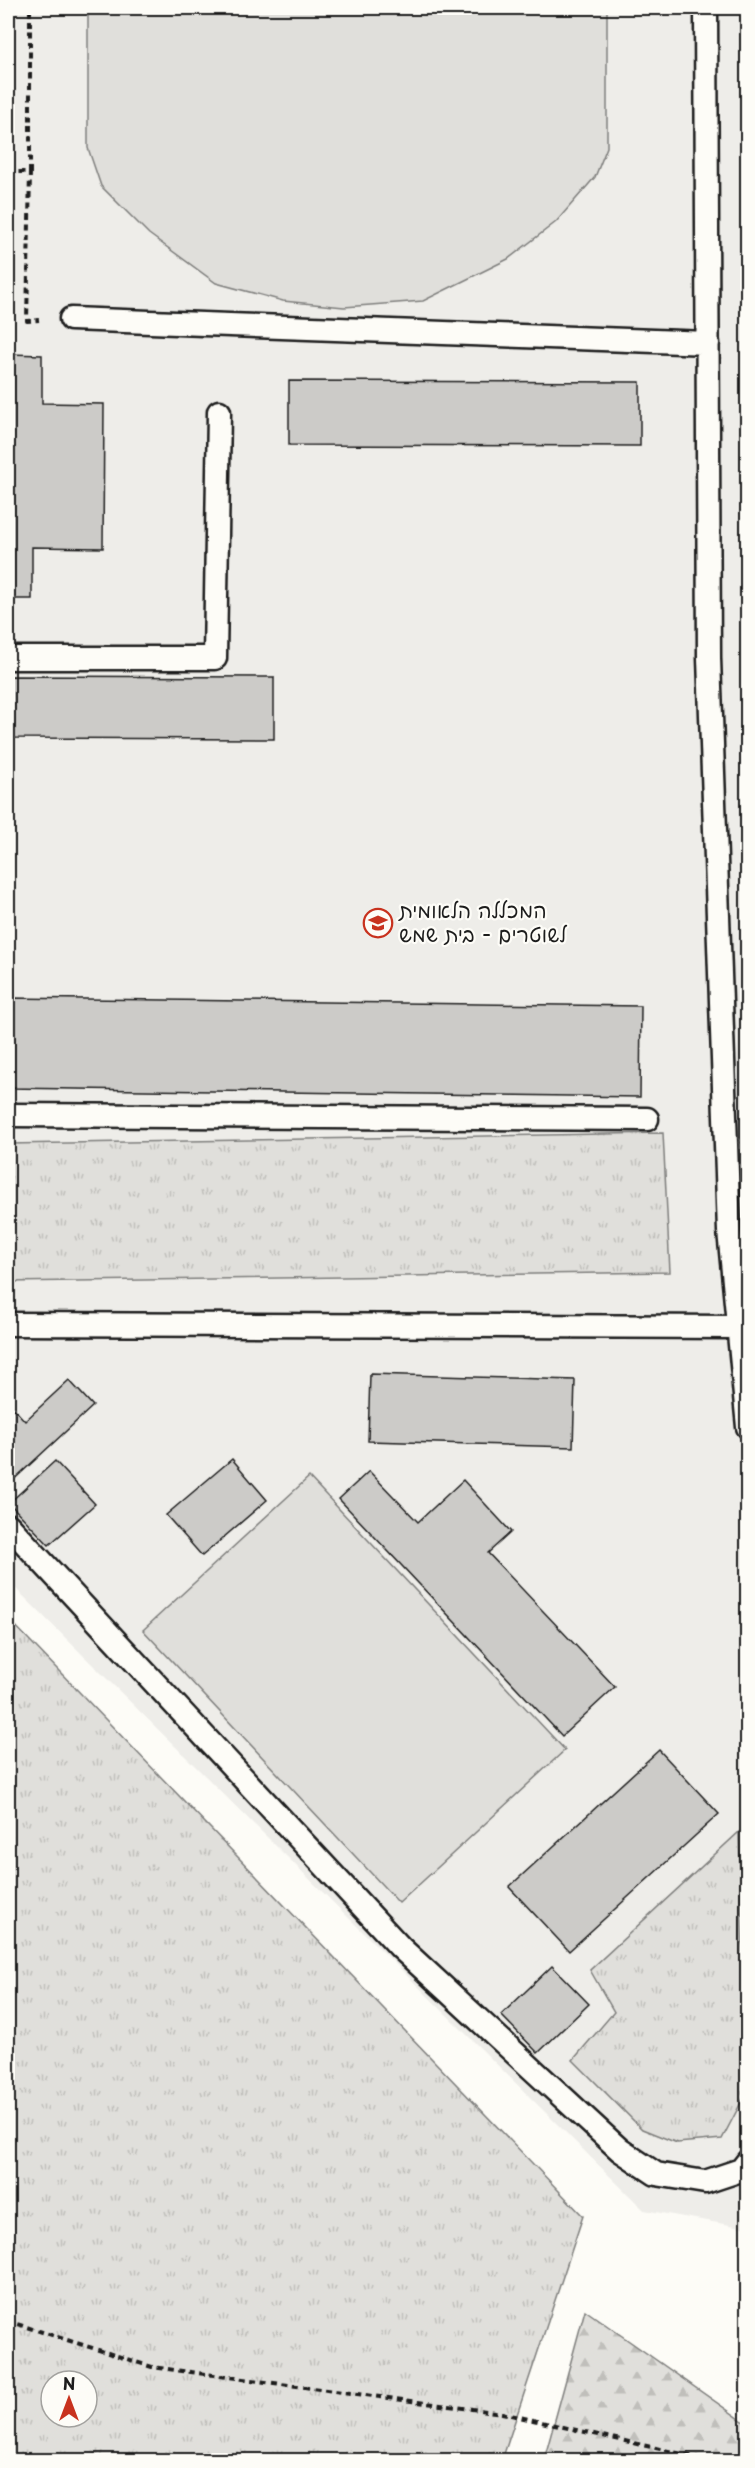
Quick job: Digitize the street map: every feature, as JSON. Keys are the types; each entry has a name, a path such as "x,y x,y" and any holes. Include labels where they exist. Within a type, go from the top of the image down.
{"lane":[{"path":"706,8 709,658 729,1231 747,1427"},
{"path":"71,319 708,343"},
{"path":"8,658 215,658 219,412"},
{"path":"8,1115 647,1119"},
{"path":"8,1323 738,1327"},
{"path":"8,1525 401,1948 620,2150 656,2174 705,2182 741,2170 747,2162"}],"path":[{"path":"30,8 27,321 71,319"},
{"path":"8,172 30,172"},
{"path":"8,2319 17,2324 152,2367 502,2413 708,2460"}],"shaded area":[{"name":"המכללה הלאומית לשוטרים - בית שמש","path":"8,8 743,8 748,265 747,2228 644,2210 8,1581"}],"green space":[{"path":"8,8 11,336 8,336"},
{"path":"88,8 607,8 607,147 595,177 556,222 508,259 423,301 344,307 283,301 216,283 149,234 101,186 88,148"},
{"path":"663,1133 670,1272 8,1282 8,1144"},
{"path":"309,1477 565,1750 399,1903 143,1630"},
{"path":"8,1618 583,2216 502,2460 8,2460"},
{"path":"739,1832 747,2091 722,2139 677,2143 642,2129 573,2060 614,2012 590,1970"},
{"path":"585,2310 747,2424 747,2460 544,2460"}],"building":[{"path":"8,354 42,355 42,403 104,404 103,548 32,547 32,599 8,599"},
{"path":"289,381 640,382 640,446 289,445"},
{"path":"8,676 274,677 274,739 8,738"},
{"path":"8,998 641,1006 640,1097 8,1088"},
{"path":"370,1374 575,1380 573,1447 368,1441"},
{"path":"69,1380 93,1406 8,1485 8,1402 25,1421"},
{"path":"232,1459 267,1500 202,1556 166,1515"},
{"path":"55,1461 95,1504 49,1545 9,1503"},
{"path":"369,1471 418,1522 463,1480 511,1532 488,1553 615,1687 562,1736 339,1499"},
{"path":"659,1750 719,1814 569,1951 509,1887"},
{"path":"552,1966 589,2004 538,2053 501,2015"}],"place":[{"name":"המכללה הלאומית לשוטרים - בית שמש","path":"378,923"}]}
